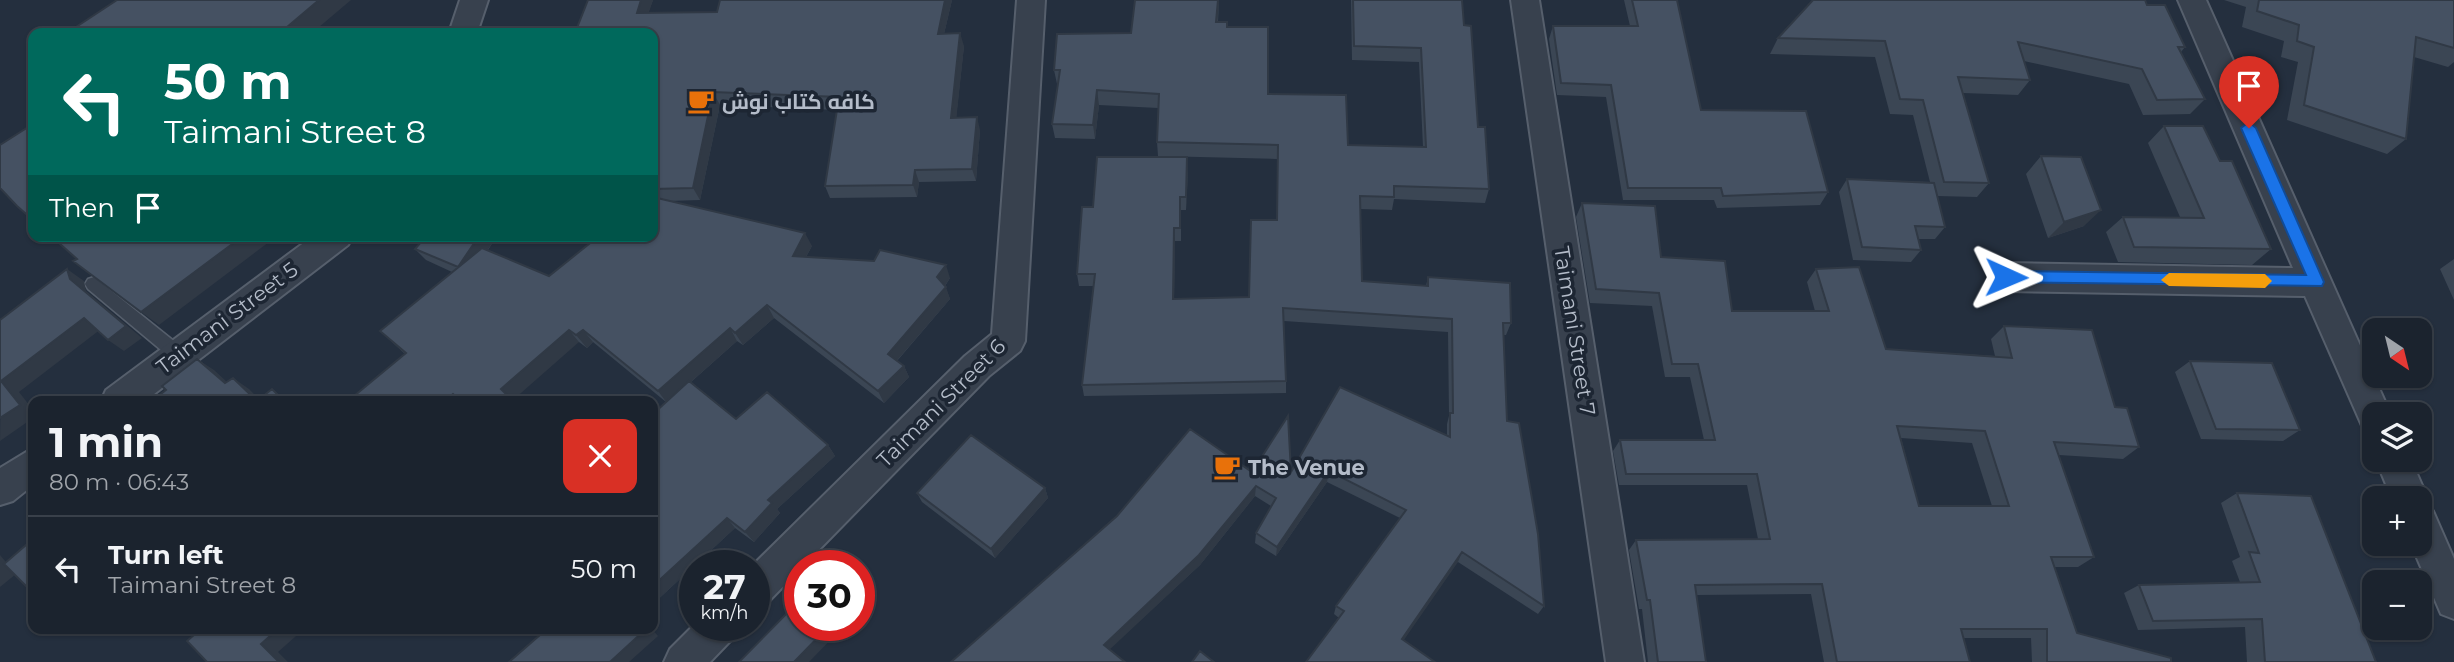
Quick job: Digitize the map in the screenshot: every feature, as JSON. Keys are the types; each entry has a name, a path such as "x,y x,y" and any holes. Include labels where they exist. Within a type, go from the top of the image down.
{"street":[{"path":"465,28 474,0"},
{"name":"Taimani Street 6","path":"770,574 978,366 1009,341 1031,0"},
{"name":"Taimani Street 7","path":"1525,0 1625,662"},
{"path":"2192,0 2368,402"},
{"name":"Taimani Street 5","path":"125,396 329,242"},
{"path":"2006,277 2316,282"},
{"path":"0,489 28,468"},
{"path":"2432,551 2454,601"},
{"path":"683,662 704,641"}],"lane":[{"path":"94,284 179,355"}],"building":[{"path":"117,0 319,0 286,28 75,28"},
{"path":"588,0 641,0 637,13 717,12 720,0 945,0 938,34 960,33 951,118 977,117 972,169 915,170 913,185 825,186 839,97 713,92 693,188 658,189 658,28 577,28"},
{"path":"1135,0 1218,0 1216,22 1227,22 1227,27 1268,27 1268,94 1346,95 1348,145 1426,147 1421,48 1354,46 1353,0 1462,0 1464,25 1471,26 1478,127 1485,127 1489,189 1394,186 1394,197 1360,196 1362,281 1428,286 1428,277 1510,283 1511,323 1503,323 1507,421 1519,423 1538,534 1544,606 1462,552 1402,639 1435,662 1306,662 1344,611 1336,606 1406,510 1329,471 1277,547 1256,533 1276,498 1256,486 1199,555 1104,645 1125,662 951,662 1117,516 1190,429 1252,472 1288,416 1291,472 1340,387 1450,437 1450,413 1453,413 1452,319 1283,308 1286,381 1082,385 1095,274 1077,274 1082,207 1093,207 1097,157 1187,157 1186,197 1180,197 1180,228 1174,228 1173,299 1249,297 1251,220 1277,220 1278,145 1157,142 1159,94 1097,90 1093,125 1052,124 1060,70 1054,70 1057,34 1131,33"},
{"path":"1632,0 1677,0 1701,110 1806,111 1828,192 1723,196 1721,188 1628,188 1611,85 1561,83 1553,26 1638,26"},
{"path":"1813,0 2145,0 2147,5 2165,5 2185,47 2178,47 2205,99 2157,100 2142,69 2018,42 2030,80 1958,77 1989,183 1944,182 1923,100 1900,99 1885,41 1778,38"},
{"path":"2259,0 2454,0 2454,48 2416,37 2406,139 2304,105 2314,47 2297,41 2299,25 2257,11"},
{"path":"2164,126 2203,126 2220,161 2232,161 2271,249 2134,247 2123,217 2204,218"},
{"path":"28,127 28,216 0,188 0,145"},
{"path":"2041,156 2081,157 2101,210 2064,222"},
{"path":"1847,179 1934,183 1945,227 1915,226 1921,250 1862,247"},
{"path":"658,198 805,233 793,256 874,261 880,250 946,265 937,277 946,287 888,354 904,366 878,391 767,305 735,333 730,328 658,391 583,330 576,335 569,330 501,389 508,396 354,396 406,353 380,331 482,248 549,276 592,242 658,242"},
{"path":"1582,203 1655,206 1661,257 1725,261 1732,311 1829,311 1816,269 1859,267 1886,349 2012,358 2004,326 2092,330 2115,407 2127,408 2139,447 2054,442 2094,557 2051,557 2077,633 2171,658 2171,662 2047,662 2047,629 1961,629 1970,662 1837,662 1822,584 1695,585 1706,662 1658,662 1650,600 1647,600 1636,540 1770,539 1757,474 1626,474 1620,440 1715,440 1698,364 1672,364 1659,293 1596,289","holes":["1897,426 1985,431 2009,506 1919,506"]},
{"path":"58,242 235,242 141,312 73,261 77,259"},
{"path":"421,242 475,242 458,267 415,249"},
{"path":"67,269 70,279 126,326 108,340 84,318 1,381 20,405 0,418 0,320"},
{"path":"197,359 225,383 233,378 252,396 158,396 166,390 162,386"},
{"path":"2190,361 2272,363 2300,430 2216,429"},
{"path":"689,381 736,419 767,392 828,445 768,500 772,503 745,532 727,518 692,550 679,550 679,562 658,581 658,409"},
{"path":"272,389 279,396 263,396"},
{"path":"971,435 1045,488 991,549 917,493"},
{"path":"2237,493 2311,496 2362,626 2362,640 2367,640 2376,662 2265,662 2262,619 2153,621 2139,585 2260,582 2249,552 2259,553"},
{"path":"28,543 28,588 4,564"},
{"path":"784,616 784,641 814,641 794,662 739,662 760,641 770,641 770,630"},
{"path":"195,634 272,634 261,644 279,662 207,662 187,641"},
{"path":"541,634 640,634 610,662 509,662"},
{"path":"1200,651 1214,662 1192,662"}],"slow traffic":[{"path":"2169,280 2265,281"}],"place":[{"name":"کافه کتاب نوش","path":"701,101"},
{"name":"The Venue","path":"1227,467"}],"route":[{"path":"2006,277 2316,282 2249,128"}]}
